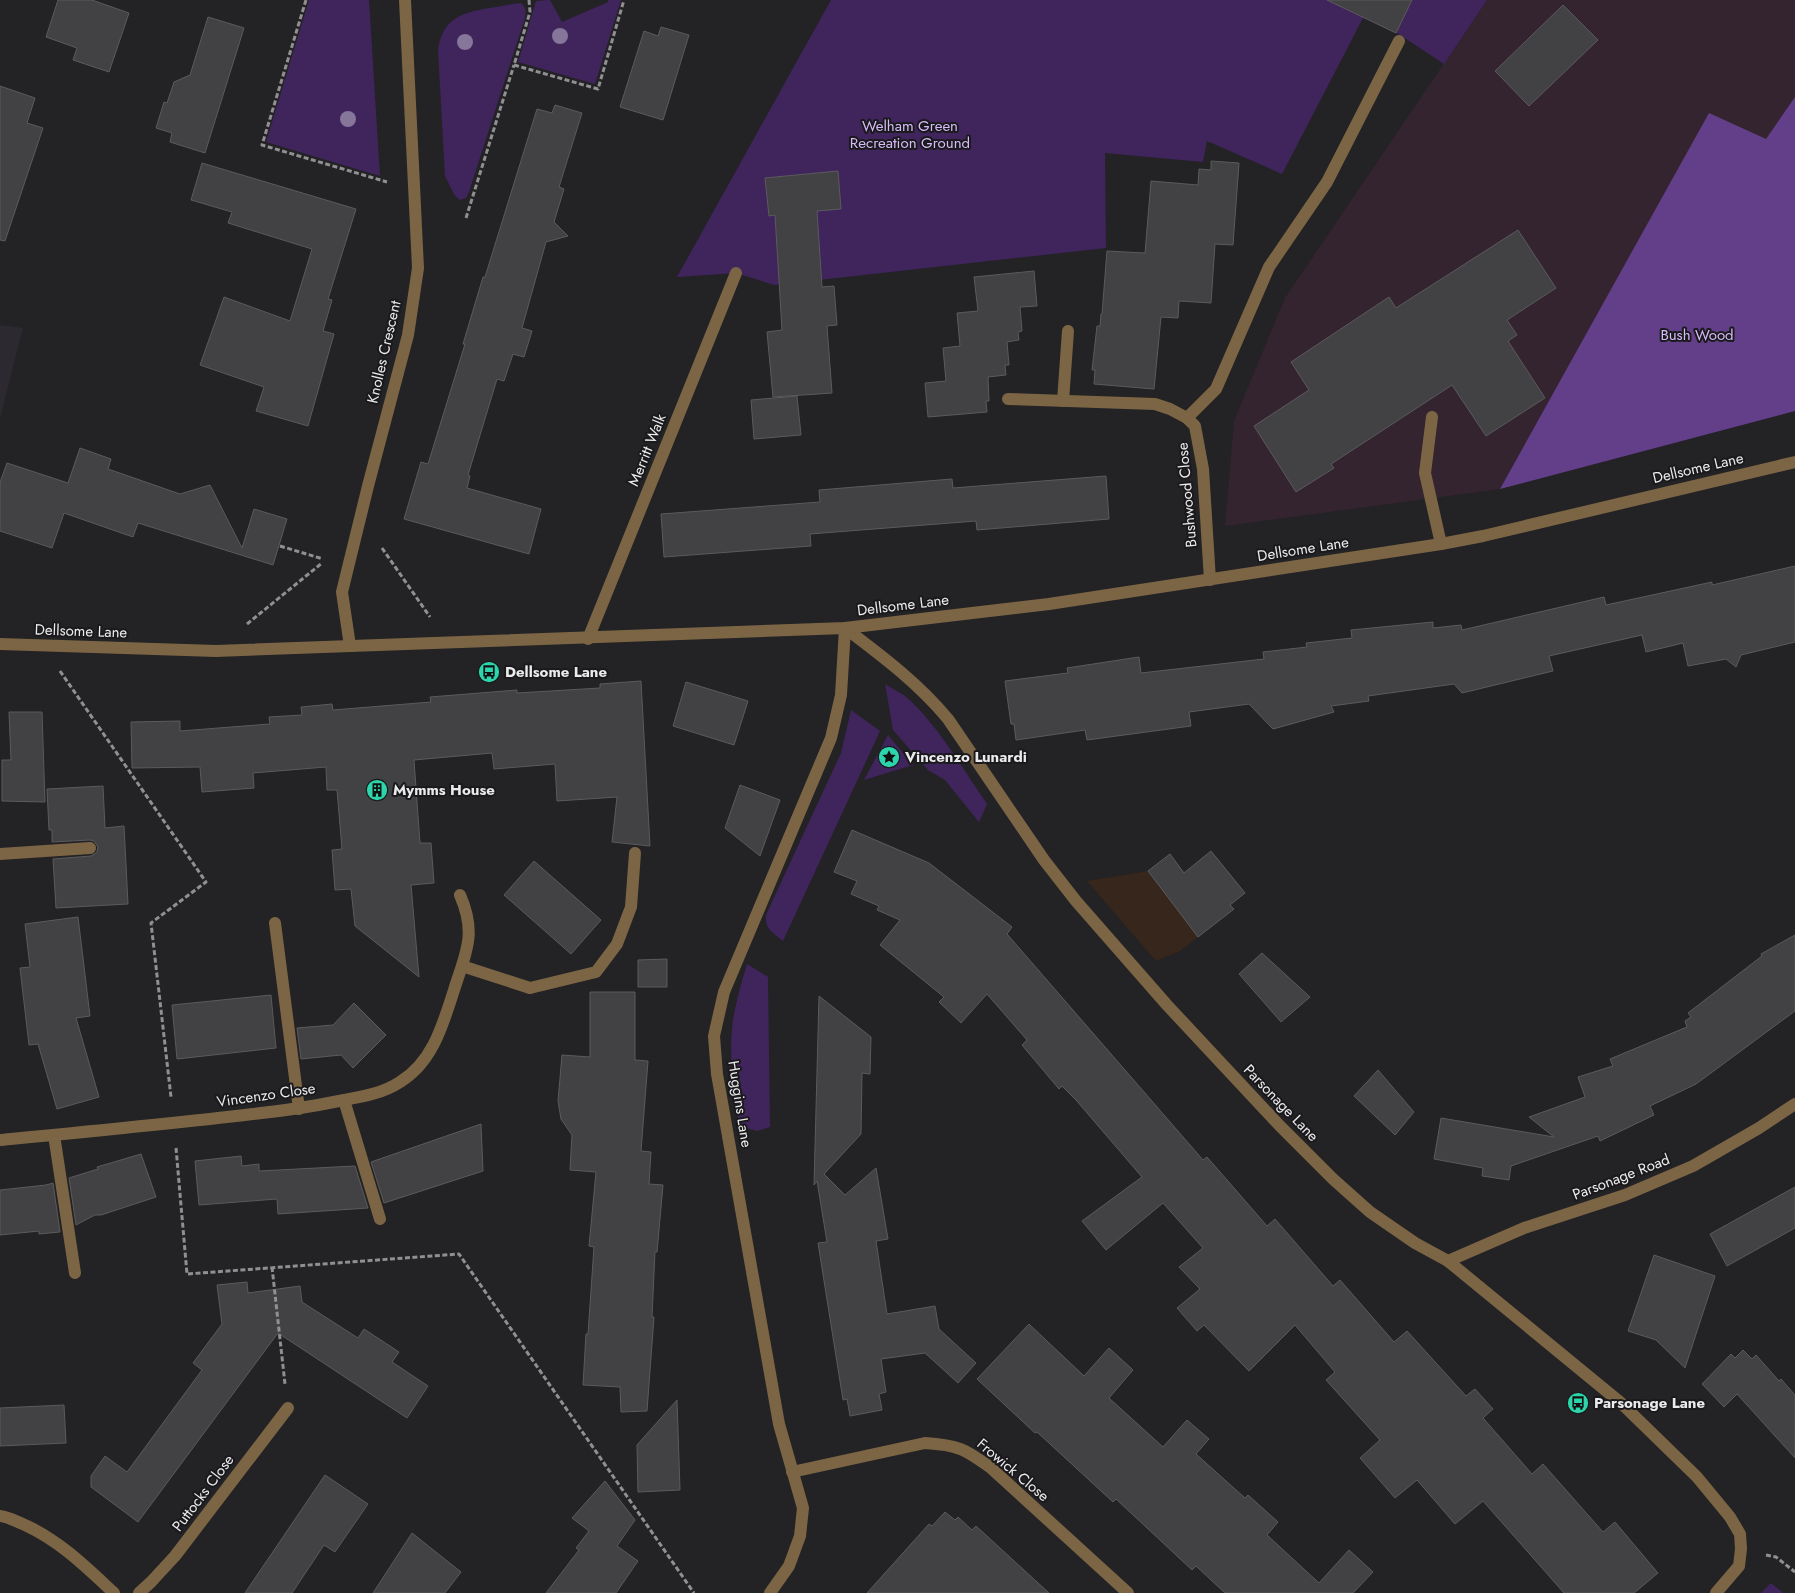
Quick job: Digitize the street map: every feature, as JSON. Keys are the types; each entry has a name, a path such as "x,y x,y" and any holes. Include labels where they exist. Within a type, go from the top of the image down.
{"street":[{"name":"Knolles Crescent","path":"350,646 342,592 408,334 418,268 405,0"},
{"path":"1008,399 1155,404 1187,418 1216,389 1269,267 1326,182 1399,41"},
{"name":"Merritt Walk","path":"588,639 736,273"},
{"path":"1063,401 1068,331"},
{"path":"1432,417 1425,473 1441,544"},
{"name":"Bushwood Close","path":"1187,418 1195,426 1204,469 1210,580"},
{"name":"Dellsome Lane","path":"0,644 216,651 444,642 588,639 845,628 1049,604 1441,544 1483,536 1795,462"},
{"name":"Parsonage Lane","path":"845,628 910,678 931,698 948,719 1044,860 1076,901 1230,1074 1333,1179 1370,1212 1415,1243 1448,1261 1621,1403 1697,1477 1730,1517 1740,1534 1742,1549"},
{"name":"Huggins Lane","path":"770,1593 789,1566 800,1536 803,1508 779,1424 717,1074 714,1036 724,992 831,738 841,696 845,628"},
{"path":"0,854 90,848"},
{"path":"462,966 530,988 596,972 617,944 631,907 636,853"},
{"name":"Vincenzo Close","path":"0,1140 174,1124 299,1109 367,1096 400,1082 424,1061 440,1035 469,943 470,924 467,909 460,895"},
{"path":"275,923 299,1109"},
{"path":"344,1100 380,1219"},
{"name":"Parsonage Road","path":"1448,1261 1524,1228 1625,1195 1693,1166 1795,1104"},
{"path":"54,1135 75,1274"},
{"name":"Puttocks Close","path":"139,1593 174,1556 288,1408"},
{"name":"Frowick Close","path":"792,1472 925,1443 948,1444 969,1452 991,1468 1128,1593"},
{"path":"0,1516 7,1517 43,1533 72,1554 114,1593"},
{"path":"1716,1593 1739,1566 1742,1549"}],"path":[{"path":"306,0 262,145 387,182"},
{"path":"466,218 530,12 529,0"},
{"path":"514,65 598,89 624,0"},
{"path":"243,628 323,561 280,546"},
{"path":"382,548 434,622"},
{"path":"42,646 206,882 151,923 174,1124 187,1274 459,1254 694,1593"},
{"path":"272,1268 288,1408"},
{"path":"1742,1549 1776,1557 1795,1572"}],"shaded area":[{"path":"1487,0 1795,0 1795,97 1766,140 1709,114 1500,489 1225,526 1234,421 1285,298"},
{"path":"0,325 23,328 0,418"},
{"path":"1170,854 1220,920 1180,951 1156,961 1087,881 1148,871"}],"green space":[{"path":"309,0 369,0 380,176 266,142"},
{"path":"550,0 562,22 608,2 608,0 621,0 595,84 518,62 536,1"},
{"name":"Welham Green Recreation Ground","path":"831,0 1487,0 1444,64 1397,33 1363,18 1282,174 1207,141 1203,162 1105,153 1106,248 774,285 736,273 677,277"},
{"path":"521,3 524,6 525,18 469,192 466,198 460,200 455,196 445,176 438,50 440,39 449,24 462,15"},
{"name":"Bush Wood","path":"1795,97 1795,411 1500,489 1709,113 1766,139"},
{"path":"885,684 905,696 928,719 959,762 987,804 979,822 945,780 928,770 893,730"},
{"path":"851,710 880,731 783,941 768,927 766,915 841,753"},
{"path":"888,735 913,765 864,780"},
{"path":"747,964 768,977 770,1127 757,1131 739,1126 732,1065 731,1041 733,1021"},
{"path":"1771,1583 1783,1593 1761,1593"}],"building":[{"path":"58,0 92,0 129,13 109,72 73,60 77,48 46,37"},
{"path":"1327,0 1412,0 1396,33"},
{"path":"1563,5 1598,40 1529,106 1495,71"},
{"path":"208,17 244,28 205,153 170,142 172,133 156,128 164,102 167,103 174,82 190,75"},
{"path":"661,27 689,35 663,120 620,107 644,31 658,36"},
{"path":"0,86 35,98 27,123 43,128 5,241 0,240"},
{"path":"555,105 582,113 559,187 564,189 554,222 568,236 546,242 522,328 532,331 524,357 513,354 504,381 497,379 468,475 470,476 467,488 541,509 529,554 404,519 421,462 428,464 465,344 463,344 483,277 485,277 537,109 552,113"},
{"path":"1211,161 1239,163 1233,245 1215,244 1211,303 1179,301 1178,318 1161,317 1154,389 1094,384 1095,370 1092,370 1097,326 1100,326 1102,314 1107,251 1145,253 1151,181 1198,185 1199,169 1211,170"},
{"path":"202,163 356,209 328,299 332,300 323,331 334,334 308,426 256,411 264,387 200,365 224,297 290,321 312,249 228,223 232,212 191,200"},
{"path":"838,171 841,209 817,211 822,287 834,286 837,325 827,326 832,393 773,397 767,332 782,330 775,215 769,216 765,178"},
{"path":"1518,230 1556,288 1507,320 1517,335 1508,341 1545,398 1486,436 1452,385 1331,464 1334,468 1296,492 1254,426 1309,390 1291,362 1389,297 1396,308"},
{"path":"1034,271 1037,306 1020,307 1022,331 1018,332 1019,340 1007,342 1009,365 1005,365 1006,375 988,377 989,401 986,401 987,412 928,417 925,383 946,381 943,348 960,346 957,313 978,311 974,277"},
{"path":"797,396 801,435 754,439 751,400"},
{"path":"80,448 111,459 108,469 180,494 210,485 242,548 254,509 287,519 273,565 138,523 133,537 64,513 52,548 0,531 0,482 7,463 68,483"},
{"path":"1106,476 1109,519 977,530 976,521 810,534 811,546 664,557 661,514 820,502 819,490 952,479 953,488"},
{"path":"1795,566 1795,642 1741,655 1736,667 1726,659 1688,666 1683,643 1646,652 1642,635 1549,656 1553,671 1462,693 1454,684 1368,696 1369,701 1331,706 1334,712 1273,729 1249,704 1189,712 1191,726 1087,740 1085,730 1016,740 1014,724 1011,724 1005,681 1068,673 1067,668 1139,657 1141,673 1264,659 1263,652 1307,647 1306,643 1352,638 1351,630 1433,622 1433,628 1461,625 1462,630 1604,597 1606,605 1712,582 1712,585"},
{"path":"641,681 650,846 612,842 617,797 557,801 555,764 494,769 492,753 414,760 420,843 431,843 434,883 411,885 419,977 355,926 351,889 335,890 332,850 342,849 337,790 327,790 326,767 253,773 254,788 202,792 200,767 132,768 131,722 180,721 180,731 270,724 269,717 302,715 301,707 332,704 333,710 431,702 430,697 517,690 517,693 600,688 600,684"},
{"path":"686,682 748,701 734,745 673,726"},
{"path":"9,712 42,712 45,802 2,801 2,760 11,760"},
{"path":"740,785 780,800 760,856 725,828"},
{"path":"103,786 105,828 124,826 128,904 56,908 53,859 91,856 97,852 98,847 94,841 90,840 52,842 52,830 49,830 47,789"},
{"path":"852,830 929,863 1012,927 1007,934 1203,1160 1207,1157 1267,1226 1275,1219 1333,1286 1340,1280 1394,1342 1407,1331 1466,1396 1475,1389 1493,1409 1483,1418 1532,1474 1543,1464 1603,1532 1615,1522 1658,1573 1634,1593 1564,1593 1483,1501 1455,1524 1417,1480 1395,1498 1360,1458 1380,1440 1326,1380 1335,1372 1295,1325 1249,1371 1204,1325 1197,1331 1177,1308 1200,1289 1179,1267 1203,1248 1163,1203 1106,1250 1082,1221 1142,1177 1076,1100 1062,1086 1059,1089 1022,1045 1027,1040 987,994 961,1023 939,1002 944,997 880,945 900,920 877,910 879,906 851,894 857,881 834,872"},
{"path":"1211,851 1245,893 1230,905 1234,909 1198,937 1148,871 1170,854 1184,873"},
{"path":"534,861 601,920 571,954 504,895"},
{"path":"78,917 90,1016 76,1018 99,1097 57,1109 38,1044 29,1045 20,968 30,967 25,924"},
{"path":"1795,935 1795,1011 1696,1084 1650,1106 1654,1115 1600,1141 1598,1136 1511,1166 1509,1180 1482,1176 1483,1168 1434,1159 1441,1118 1554,1137 1529,1117 1585,1097 1578,1077 1613,1066 1610,1059 1687,1027 1685,1021 1691,1017 1688,1013 1762,956 1761,954"},
{"path":"1262,953 1310,997 1281,1022 1239,974"},
{"path":"667,959 667,987 638,987 638,960"},
{"path":"590,992 635,992 635,1060 648,1061 641,1151 651,1152 649,1184 663,1185 657,1252 655,1252 652,1317 654,1317 647,1411 621,1412 620,1387 583,1385 594,1247 589,1246 596,1172 570,1170 572,1135 561,1119 558,1101 562,1055 590,1057"},
{"path":"271,995 276,1048 177,1059 172,1005"},
{"path":"819,996 871,1037 870,1074 862,1073 861,1134 824,1174 845,1195 876,1168 888,1239 876,1241 887,1314 935,1306 939,1329 976,1363 958,1383 925,1353 881,1359 886,1392 879,1394 882,1410 850,1416 847,1399 843,1400 818,1243 827,1242 817,1181 814,1185"},
{"path":"354,1003 386,1035 353,1068 341,1055 301,1059 297,1028 333,1025"},
{"path":"1378,1070 1414,1112 1395,1135 1354,1096"},
{"path":"481,1124 483,1171 384,1203 371,1162"},
{"path":"141,1154 156,1197 101,1215 95,1215 76,1225 69,1178 98,1169 97,1167"},
{"path":"241,1156 242,1166 259,1164 259,1171 355,1166 368,1208 278,1214 277,1199 199,1205 195,1161"},
{"path":"53,1183 60,1232 39,1234 39,1231 0,1235 0,1190"},
{"path":"1795,1187 1795,1228 1727,1266 1710,1234"},
{"path":"1654,1255 1715,1276 1685,1368 1656,1340 1628,1331"},
{"path":"247,1282 248,1293 300,1286 302,1302 358,1338 364,1329 399,1352 392,1362 428,1386 407,1418 278,1333 138,1522 91,1487 91,1476 105,1456 127,1472 202,1370 193,1363 222,1324 217,1285"},
{"path":"1029,1324 1084,1376 1109,1348 1133,1370 1109,1398 1163,1447 1187,1420 1209,1439 1196,1454 1245,1498 1248,1495 1278,1522 1267,1535 1319,1583 1349,1550 1373,1572 1353,1593 1225,1593 1196,1566 1192,1570 1116,1499 1113,1502 977,1379"},
{"path":"1743,1350 1752,1359 1756,1355 1779,1381 1781,1379 1795,1395 1795,1458 1737,1394 1724,1407 1702,1384 1731,1354 1735,1358"},
{"path":"677,1400 680,1490 638,1492 637,1445"},
{"path":"64,1405 66,1443 0,1446 0,1408"},
{"path":"325,1475 368,1504 335,1552 324,1545 292,1593 245,1593"},
{"path":"605,1481 635,1520 617,1546 638,1561 616,1593 546,1593 579,1550 576,1548 589,1531 572,1518"},
{"path":"945,1512 955,1520 958,1517 972,1530 976,1526 1049,1593 867,1593 929,1524 932,1526"},
{"path":"412,1533 461,1572 445,1593 373,1593"}],"place":[{"name":"Dellsome Lane","path":"489,672"},
{"name":"Vincenzo Lunardi","path":"889,757"},
{"name":"Mymms House","path":"377,790"},
{"name":"Parsonage Lane","path":"1578,1403"}]}
